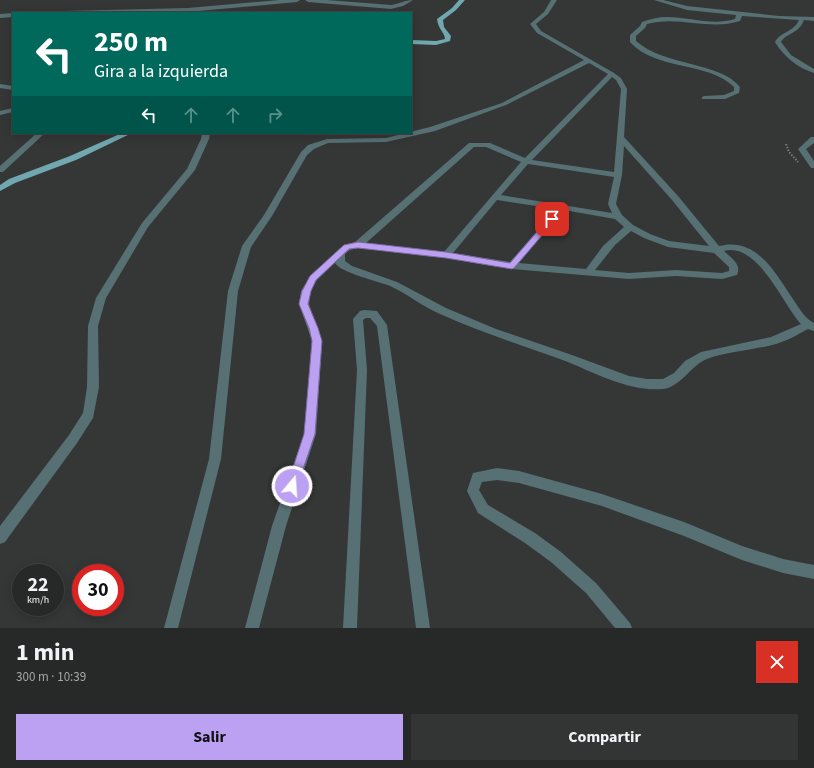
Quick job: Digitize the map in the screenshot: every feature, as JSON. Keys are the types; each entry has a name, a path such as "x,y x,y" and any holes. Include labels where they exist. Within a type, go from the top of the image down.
{"main road":[{"path":"412,42 436,43 448,40 448,36 441,27 440,19 454,9 462,0"},
{"path":"0,188 12,181 73,158 126,134"}],"street":[{"path":"105,12 188,10 297,0"},
{"path":"308,0 391,7 401,5 410,0"},
{"path":"340,253 340,263 349,268 394,284 442,311 492,332 568,358 628,381 647,384 664,384 678,376 689,364 705,355 772,341 811,326 798,314 763,263 752,252 741,248 728,247 717,250 668,244 647,236 630,227 618,217 612,204 618,175 624,89 619,79 612,74 539,32 533,24 546,13 554,0"},
{"path":"657,0 686,8 739,14 814,19"},
{"path":"704,98 732,95 737,92 737,87 730,80 716,74 669,61 651,54 635,45 633,42 633,35 643,27 644,23 649,21 678,19 726,24 738,20 739,14"},
{"path":"0,16 12,15"},
{"path":"802,19 801,24 794,31 780,38 778,42 782,51 797,63 814,71"},
{"path":"412,134 432,129 504,104 588,61"},
{"path":"446,255 526,161 612,74"},
{"path":"0,86 12,88"},
{"path":"0,113 12,110"},
{"path":"0,170 40,134"},
{"path":"0,537 73,440 89,414 93,387 93,326 101,298 145,225 192,170 206,134"},
{"path":"171,628 215,459 233,291 247,246 268,216 304,154 311,147 327,141 386,140 411,134"},
{"path":"252,628 279,526 310,434 317,341 314,328 304,304 306,291 313,278 347,247 358,245 446,255 512,266 629,276 676,273 722,276 734,273 734,266 717,250 683,208 621,138"},
{"path":"814,139 802,149 814,166"},
{"path":"358,245 472,145 486,145 526,161 618,175"},
{"path":"494,197 618,217"},
{"path":"512,266 562,207"},
{"path":"588,273 603,250 616,237 630,227"},
{"path":"350,628 362,370 358,319 364,314 373,314 382,325 423,628"},
{"path":"625,628 591,588 556,557 530,538 483,510 473,492 477,478 497,474 519,477 602,500 684,529 742,553 783,566 814,572"}],"route":[{"path":"292,486 310,434 317,341 314,328 304,304 306,291 313,278 347,247 358,245 446,255 512,266 552,219"}]}
